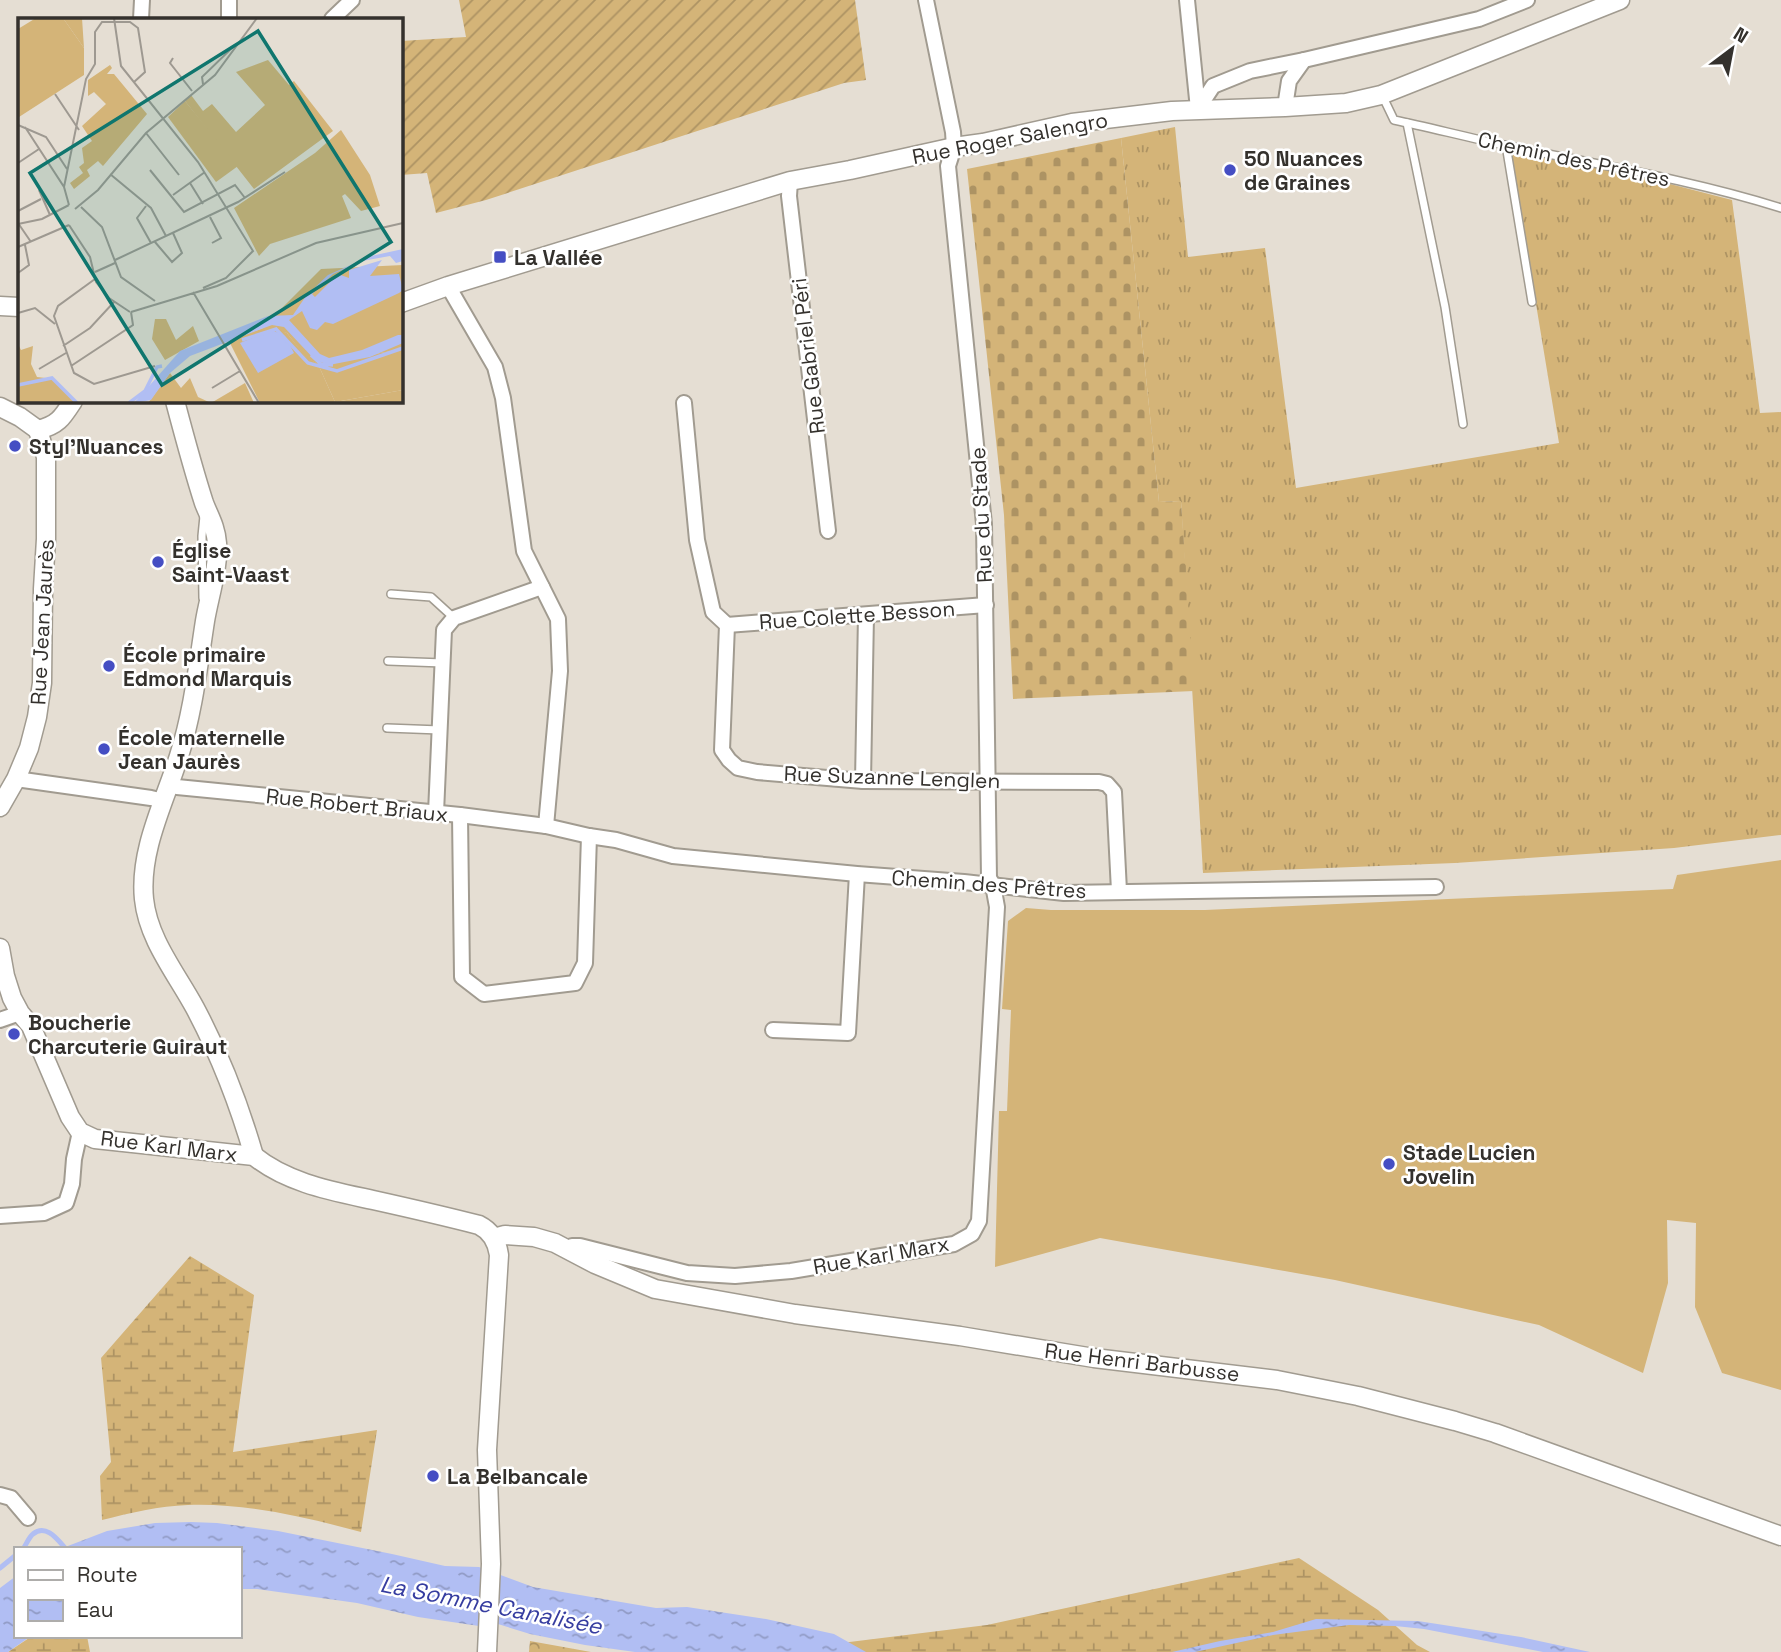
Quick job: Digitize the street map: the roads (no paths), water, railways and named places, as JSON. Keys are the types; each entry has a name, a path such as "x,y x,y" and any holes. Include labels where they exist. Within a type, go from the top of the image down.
{"street":[{"path":"141,18 142,0"},
{"path":"229,0 229,18"},
{"path":"333,18 352,0"},
{"name":"Rue du Stade","path":"926,0 953,132 954,147 948,166 984,524 989,877 993,885"},
{"path":"1187,0 1198,109"},
{"path":"1198,109 1213,86 1250,71 1479,19 1527,0"},
{"name":"Rue Roger Salengro","path":"402,303 448,286 790,181 1072,123 1198,109 1346,103 1381,95 1592,4 1620,0"},
{"path":"1285,107 1289,81 1304,60"},
{"name":"Rue Gabriel Péri","path":"790,181 828,531"},
{"path":"448,286 495,367 503,398 524,551 558,619 560,671 546,827"},
{"path":"0,306 18,307"},
{"path":"0,407 38,430 53,426 63,417 72,402"},
{"path":"175,402 205,505 214,524 218,554 191,713 147,853 143,877 144,900 147,919 155,940 195,1009 229,1080 254,1156"},
{"path":"684,403 697,540 713,612 727,625"},
{"name":"Rue Jean Jaurès","path":"0,807 29,748 42,683 46,457 38,430"},
{"path":"436,813 444,630 454,618 542,587"},
{"name":"Rue Colette Besson","path":"727,625 986,605"},
{"path":"863,780 866,615"},
{"name":"Rue Suzanne Lenglen","path":"727,625 722,750 738,768 757,772 863,780 1107,784 1114,792 1119,891"},
{"name":"Rue Robert Briaux","path":"16,779 151,798 177,787 460,815 546,827"},
{"path":"460,815 462,977 484,994 575,983 585,963 589,836"},
{"name":"Chemin des Prêtres","path":"546,827 616,840 673,856 1064,893 1436,887"},
{"path":"773,1030 848,1033 857,874"},
{"name":"Rue Karl Marx","path":"568,1250 572,1245 580,1246 687,1273 735,1276 791,1272 954,1244 972,1234 979,1221 997,907 993,885"},
{"path":"0,947 12,998 31,1026 70,1117 80,1132 72,1184 66,1203 44,1213 0,1216"},
{"path":"0,1020 20,1013"},
{"name":"Rue Karl Marx","path":"80,1132 95,1139 254,1156 285,1176 333,1191 479,1225 486,1228 494,1238"},
{"name":"Rue Henri Barbusse","path":"494,1238 505,1235 534,1237 555,1243 594,1264 655,1289 795,1314 960,1336 1094,1358 1277,1380 1358,1396 1495,1433 1781,1536"},
{"path":"487,1645 491,1564 487,1450 499,1255 494,1238"},
{"path":"0,1496 11,1498 28,1518"}],"lane":[{"path":"1381,95 1394,120 1407,123 1445,307 1463,424"},
{"name":"Chemin des Prêtres","path":"1407,123 1666,177 1781,208"},
{"path":"1506,145 1532,302"},
{"path":"391,594 431,597 454,618"},
{"path":"388,661 443,663"},
{"path":"387,728 440,730"}],"water":[{"name":"La Somme Canalisée","path":"155,1523 217,1523 278,1531 445,1566 479,1567 533,1587 656,1608 687,1607 766,1619 834,1634 866,1652 635,1652 530,1634 498,1624 479,1626 418,1617 357,1603 242,1589 242,1547 65,1547 107,1531"},
{"path":"14,1578 14,1638 28,1638 8,1652 0,1652 0,1588"},
{"path":"1316,1619 1418,1621 1521,1637 1590,1652 1543,1652 1424,1629 1349,1625 1273,1635 1195,1652 1172,1652 1273,1632"}],"waterway":[{"path":"24,1547 32,1535 43,1530 64,1547"},
{"path":"0,1568 14,1557"}],"place":[{"name":"50 Nuances de Graines","path":"1230,170"},
{"name":"La Vallée","path":"500,257"},
{"name":"Styl'Nuances","path":"15,446"},
{"name":"Église Saint-Vaast","path":"158,562"},
{"name":"École primaire Edmond Marquis","path":"109,666"},
{"name":"École maternelle Jean Jaurès","path":"104,749"},
{"name":"Boucherie Charcuterie Guiraut","path":"14,1034"},
{"name":"Stade Lucien Jovelin","path":"1389,1164"},
{"name":"La Belbancale","path":"433,1476"}]}
